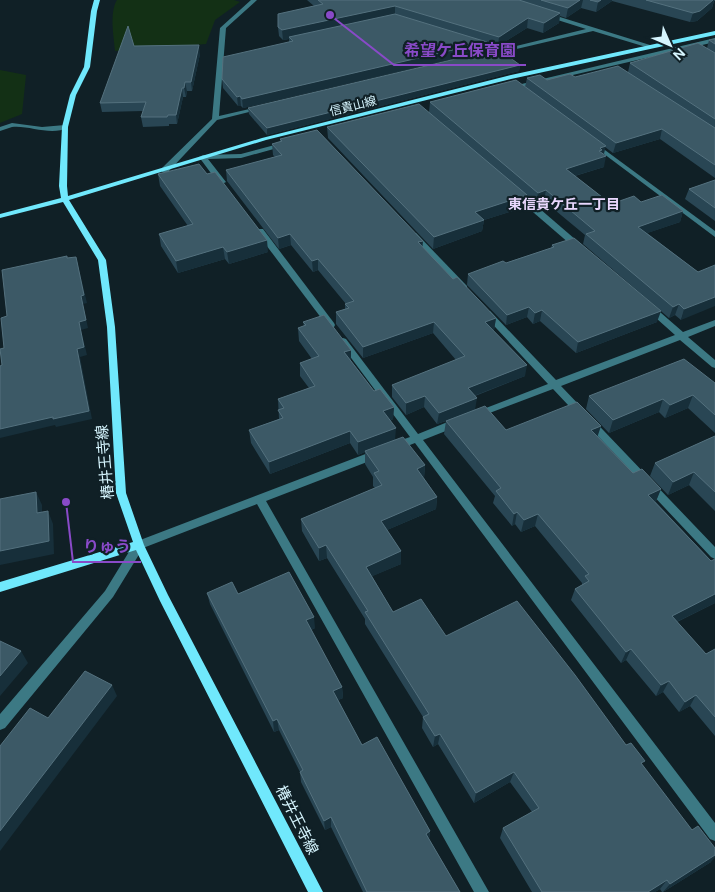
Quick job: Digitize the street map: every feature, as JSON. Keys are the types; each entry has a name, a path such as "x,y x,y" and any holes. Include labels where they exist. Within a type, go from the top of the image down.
{"main road":[{"name":"椿井王寺線","path":"97,0 87,67 73,95 65,127 63,186 65,199 102,260 111,327 121,493 139,546 316,892"},
{"name":"信貴山線","path":"0,216 65,199 264,140 511,78 648,46 715,33"},
{"path":"0,587 139,546"}],"street":[{"path":"215,119 223,28 254,0"},
{"path":"540,13 648,46"},
{"path":"481,56 593,29"},
{"path":"497,90 715,40"},
{"path":"481,45 500,51"},
{"path":"691,46 699,50"},
{"path":"220,58 230,56"},
{"path":"606,64 614,69"},
{"path":"516,86 524,92"},
{"path":"165,170 215,119 272,105"},
{"path":"0,129 12,125 42,129 65,127"},
{"path":"588,139 715,235"},
{"path":"203,157 241,156 293,142"},
{"path":"203,157 227,188"},
{"path":"509,187 584,251"},
{"path":"257,227 334,329"},
{"path":"407,228 468,292"},
{"path":"644,303 715,365"},
{"path":"481,306 715,554"},
{"path":"0,724 109,594 139,546 715,323"},
{"path":"340,337 715,834"},
{"path":"259,498 482,892"}],"green space":[{"path":"117,0 234,0 240,2 215,20 206,44 115,51 113,11"},
{"path":"0,70 26,75 22,114 0,123"}],"building":[{"path":"318,0 519,0 560,13 544,23 528,18 499,37 395,6 282,30 278,27 278,14 323,4"},
{"path":"541,0 580,0 568,8"},
{"path":"646,0 713,0 700,11 693,13"},
{"path":"395,14 487,42 242,99 240,96 237,97 222,79 223,57 293,41 289,37"},
{"path":"128,26 134,46 199,45 191,82 185,82 184,88 182,88 176,115 141,117 146,102 100,103"},
{"path":"698,43 715,53 715,119 630,63"},
{"path":"498,49 520,65 267,128 248,108"},
{"path":"618,66 715,128 715,165 662,129 616,143 527,78 540,75 547,80 570,74 575,77"},
{"path":"516,80 606,146 600,148 602,150 599,151 606,156 566,169 611,204 634,196 641,202 662,195 683,211 638,227 698,272 715,265 715,297 684,309 679,304 673,307 586,234 595,231 546,190 538,193 430,102"},
{"path":"419,104 527,195 475,212 484,220 434,237 327,127"},
{"path":"317,130 423,241 418,242 453,279 457,277 496,318 485,322 527,365 468,388 477,398 439,413 425,396 406,403 392,385 465,356 434,322 363,347 336,312 349,308 345,304 354,301 318,259 312,261 290,234 278,238 226,170 282,155 272,144 282,141 280,139"},
{"path":"199,164 207,174 215,172 267,240 227,252 223,247 176,261 159,234 193,224 158,174"},
{"path":"715,180 715,208 689,189"},
{"path":"574,238 661,311 578,342 542,310 535,313 529,307 507,315 468,274 503,261 506,263 554,247 552,245"},
{"path":"67,256 67,258 76,257 84,295 81,296 86,320 79,322 84,347 77,349 89,411 0,429 0,366 2,365 0,349 4,348 1,318 7,316 2,270"},
{"path":"324,315 351,350 344,352 374,391 380,389 394,407 383,411 396,428 358,442 350,431 269,462 249,430 283,418 278,410 284,408 278,399 315,386 300,363 319,356 298,328 306,325 303,322"},
{"path":"684,359 715,383 715,415 693,395 670,405 663,399 613,420 589,396"},
{"path":"577,402 601,426 591,430 633,473 642,469 661,489 648,495 711,561 715,559 715,594 672,616 706,654 715,649 715,717 696,695 685,702 669,681 661,685 631,649 626,652 575,589 589,581 585,576 589,574 538,514 524,520 517,512 514,514 496,491 501,488 446,421 485,406 506,430"},
{"path":"715,436 715,492 694,472 673,482 655,463"},
{"path":"403,437 425,465 417,469 437,497 381,521 401,551 366,567 393,612 421,599 446,636 517,601 575,675 626,745 631,743 645,761 641,763 692,830 698,826 715,848 715,855 670,884 667,880 648,892 542,892 503,828 539,808 514,772 476,793 440,734 435,736 423,717 429,714 365,612 368,611 326,545 319,548 301,519 382,485 374,473 379,471 365,451"},
{"path":"36,492 37,513 48,511 49,541 0,551 0,499"},
{"path":"289,572 314,617 306,620 342,687 333,691 362,745 377,737 430,831 426,834 460,892 367,892 331,817 324,821 300,772 303,770 277,719 273,721 207,593 232,582 238,594"},
{"path":"0,641 21,651 0,676"},
{"path":"85,671 112,685 0,831 0,746 30,708 48,718"}],"place":[{"name":"希望ケ丘保育園","path":"330,15"},
{"name":"りゅう","path":"66,502"}],"district":[{"name":"東信貴ケ丘一丁目","path":"564,204"}]}
